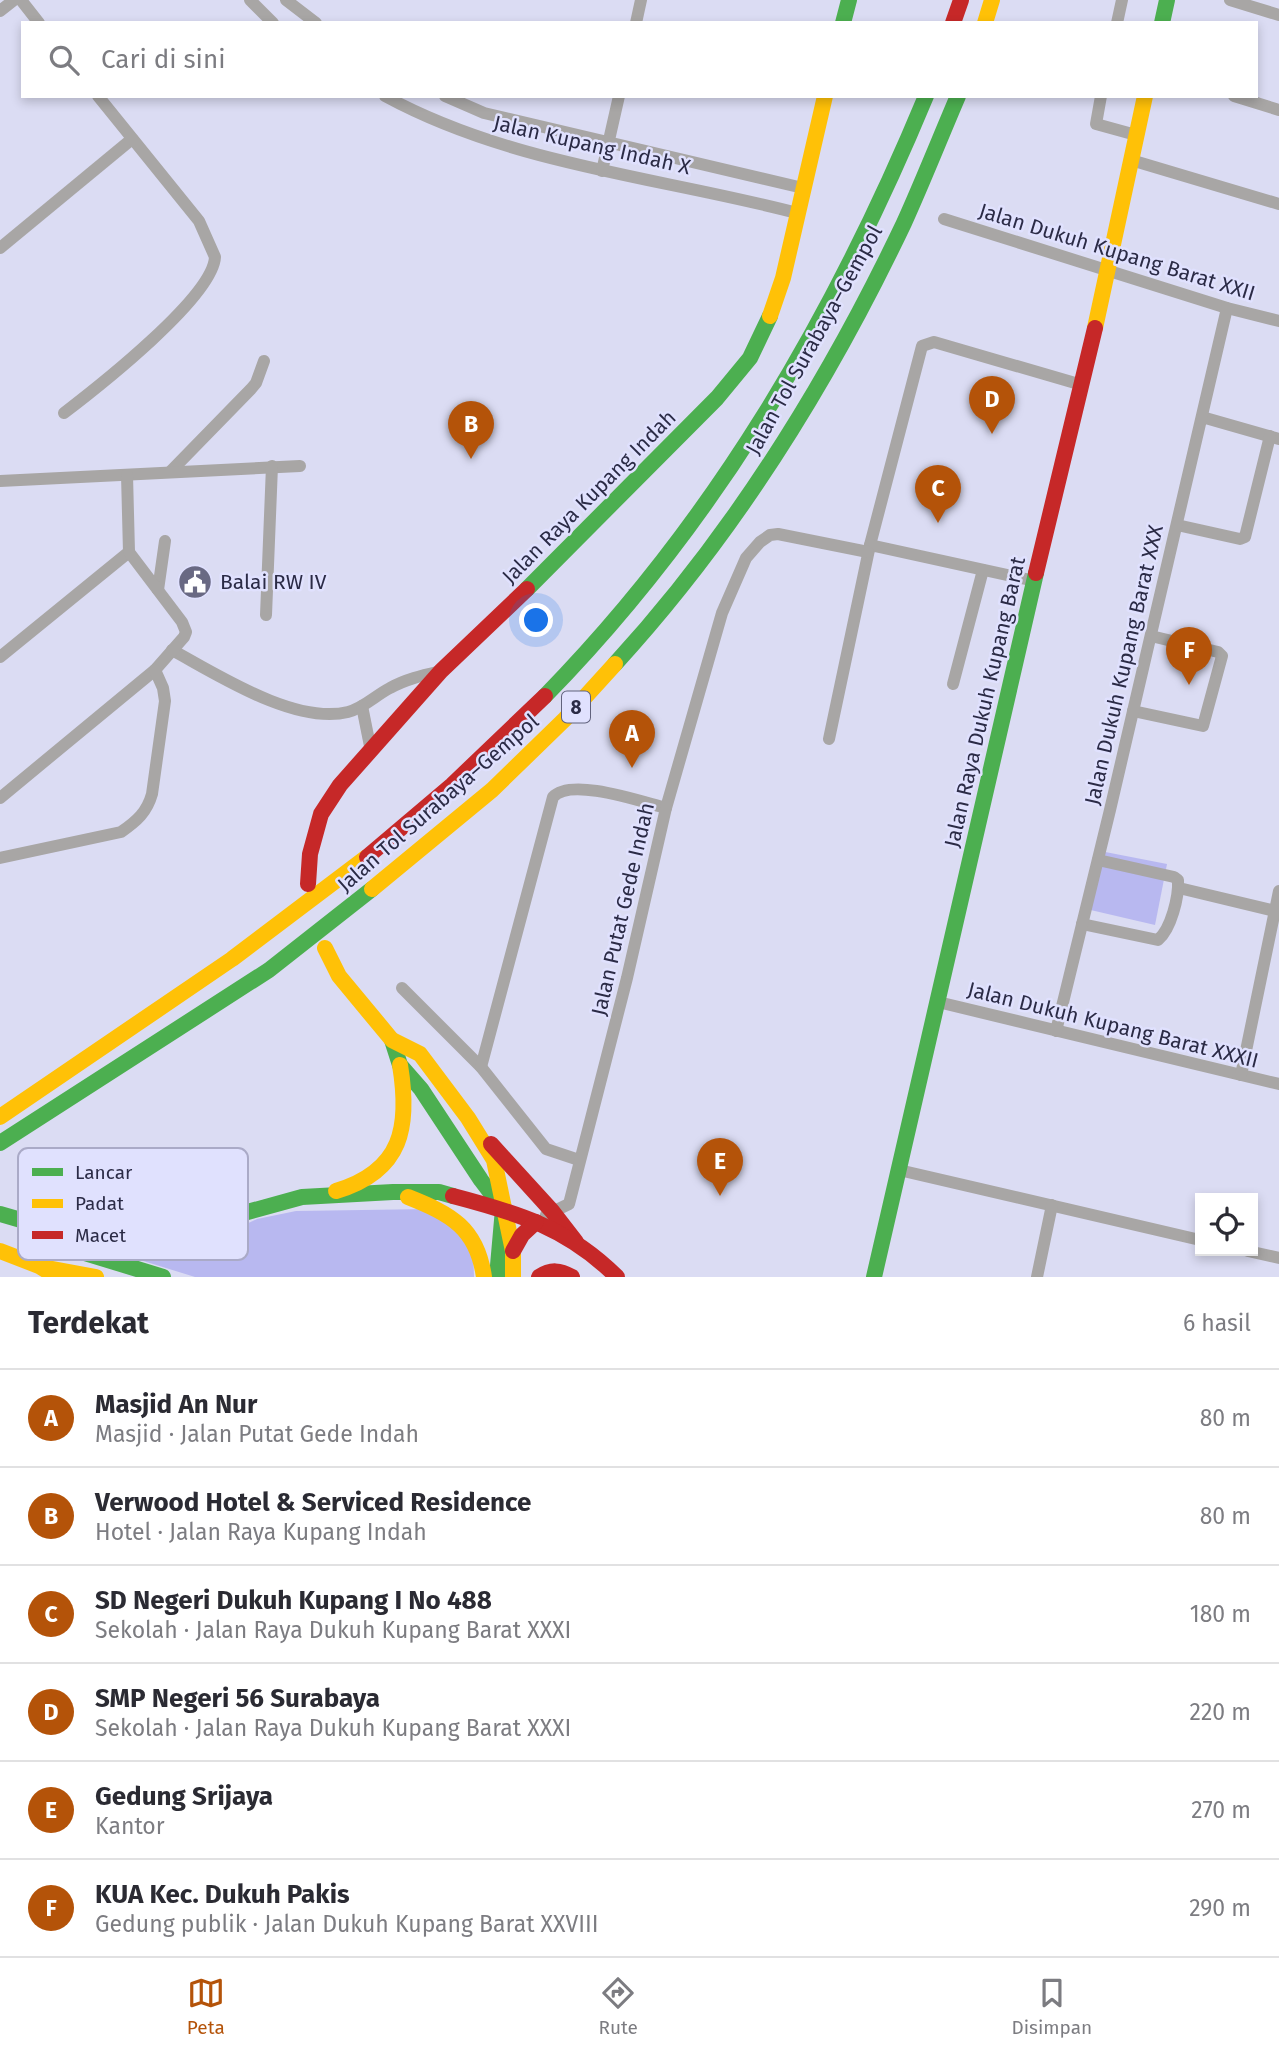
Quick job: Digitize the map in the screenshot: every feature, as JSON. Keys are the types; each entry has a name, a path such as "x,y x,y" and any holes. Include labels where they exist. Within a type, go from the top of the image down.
{"main road":[{"path":"844,21 849,0"},
{"path":"954,21 961,0"},
{"path":"986,21 992,0"},
{"path":"1162,21 1167,0"},
{"name":"Jalan Raya Kupang Indah","path":"308,884 310,854 321,814 340,785 441,671 538,579 716,398 750,358 768,323 783,278 825,98"},
{"name":"Jalan Tol Surabaya–Gempol","path":"0,1117 193,988 318,895 469,770 589,651 708,503 766,413 838,289 901,158 925,98"},
{"name":"Jalan Tol Surabaya–Gempol","path":"0,1143 268,970 332,922 492,790 565,719 620,659 752,493 797,424 855,319 904,222 957,98"},
{"name":"Jalan Raya Dukuh Kupang Barat","path":"874,1277 1082,385 1145,98"},
{"path":"325,948 339,976 392,1040 420,1054 468,1118 494,1160 513,1251 513,1277"},
{"path":"248,1212 302,1197 340,1191 374,1172 390,1156 404,1121 405,1099 400,1065 392,1040"},
{"path":"400,1065 421,1089 503,1209 496,1277"},
{"path":"468,1118 577,1242"},
{"path":"393,1192 443,1210 457,1220 467,1230 481,1254 484,1277"},
{"path":"302,1197 439,1192 503,1209 536,1222 577,1242 617,1277"},
{"path":"0,1214 18,1219"},
{"path":"513,1251 522,1235 536,1222"},
{"path":"0,1251 18,1258"},
{"path":"23,1260 39,1266 96,1277"},
{"path":"108,1260 163,1277"},
{"path":"39,1266 57,1277"},
{"path":"539,1277 549,1270 572,1277"}],"street":[{"path":"0,11 14,0"},
{"path":"21,0 37,21"},
{"path":"250,0 271,21"},
{"path":"286,0 313,21"},
{"path":"636,21 641,0"},
{"path":"1117,21 1122,0"},
{"path":"1230,0 1279,15"},
{"path":"64,413 180,314 211,272 215,257 195,216 100,98"},
{"name":"Jalan Kupang Indah X","path":"389,98 443,124 486,140 602,171 727,195 797,213"},
{"name":"Jalan Kupang Indah X","path":"450,98 484,113 803,188"},
{"path":"602,171 619,98"},
{"path":"1101,98 1096,124 1136,135"},
{"path":"1240,98 1279,110"},
{"path":"0,248 132,139"},
{"path":"1131,160 1279,204"},
{"name":"Jalan Dukuh Kupang Barat XXII","path":"944,219 1227,308 1279,321"},
{"name":"Jalan Dukuh Kupang Barat XXX","path":"1056,1031 1227,308"},
{"path":"829,739 869,549 922,346 934,342 1082,385"},
{"path":"170,471 256,383 264,361"},
{"path":"1177,525 1240,539 1245,537 1275,438 1202,417"},
{"path":"266,615 272,466"},
{"path":"0,481 300,466"},
{"path":"0,798 155,670 184,637 185,626 129,552 127,475"},
{"name":"Jalan Putat Gede Indah","path":"536,1222 569,1204 627,978 666,808 722,613 746,558 760,542 770,535 778,534 1035,581"},
{"path":"158,590 165,541"},
{"path":"0,657 129,552"},
{"path":"953,684 983,570"},
{"path":"1133,711 1203,726 1222,656 1218,652 1151,636"},
{"path":"172,650 255,693 294,708 330,715 349,712 402,682 441,671"},
{"path":"0,858 121,831 137,822 152,794 165,701 155,670"},
{"path":"362,706 371,751"},
{"path":"481,1067 553,797 566,789 592,790 666,808"},
{"path":"1082,924 1158,940 1166,932 1179,888 1178,880 1174,877 1098,860"},
{"path":"1179,888 1275,911"},
{"path":"1241,1075 1279,891"},
{"path":"402,988 481,1067 546,1149 579,1160"},
{"name":"Jalan Dukuh Kupang Barat XXXII","path":"938,1002 1279,1084"},
{"path":"899,1170 1195,1239"},
{"path":"1037,1277 1052,1205"},
{"path":"1258,1253 1279,1258"}],"shaded area":[{"path":"1095,850 1167,864 1155,925 1082,908"},
{"path":"429,1209 473,1245 474,1277 195,1277 140,1260 248,1260 248,1223 296,1211"}],"traffic: fast":[{"path":"844,21 849,0"},
{"path":"1162,21 1167,0"},
{"path":"545,696 606,629 663,560 716,489 764,415 851,260 925,98"},
{"path":"615,664 700,563 739,510 811,399 875,283 904,223 957,98"},
{"path":"527,589 717,398 750,358 770,316"},
{"path":"874,1277 1036,573"},
{"path":"0,1143 269,970 372,889"},
{"path":"392,1040 400,1065 421,1089 503,1209 497,1277"},
{"path":"248,1212 302,1197 393,1192 439,1192 453,1196"},
{"path":"0,1214 18,1219"},
{"path":"108,1260 163,1277"}],"traffic: slow":[{"path":"986,21 992,0"},
{"path":"770,316 783,278 825,98"},
{"path":"1095,328 1145,98"},
{"path":"372,889 492,790 565,719 615,664"},
{"path":"0,1117 232,959 367,857"},
{"path":"325,948 339,976 392,1040 420,1054 468,1118 494,1160 513,1251 513,1277"},
{"path":"336,1191 376,1171 397,1143 404,1108 400,1065"},
{"path":"408,1197 437,1210 460,1225 475,1246 484,1277"},
{"path":"0,1251 18,1258"},
{"path":"23,1260 57,1277"},
{"path":"42,1267 96,1277"}],"traffic: jam":[{"path":"954,21 961,0"},
{"path":"1036,573 1095,328"},
{"path":"308,884 310,854 321,814 340,785 441,671 527,589"},
{"path":"367,857 452,785 545,696"},
{"path":"491,1144 552,1211 576,1242"},
{"path":"453,1196 541,1224 580,1246 617,1277"},
{"path":"513,1251 522,1235 536,1222"},
{"path":"539,1277 555,1271 572,1277"}],"place":[{"name":"SMP Negeri 56 Surabaya","path":"992,434"},
{"name":"Verwood Hotel & Serviced Residence","path":"471,459"},
{"name":"SD Negeri Dukuh Kupang I No 488","path":"938,523"},
{"name":"Balai RW IV","path":"195,582"},
{"name":"KUA Kec. Dukuh Pakis","path":"1189,685"},
{"name":"Masjid An Nur","path":"632,768"},
{"name":"Gedung Srijaya","path":"720,1196"}]}
